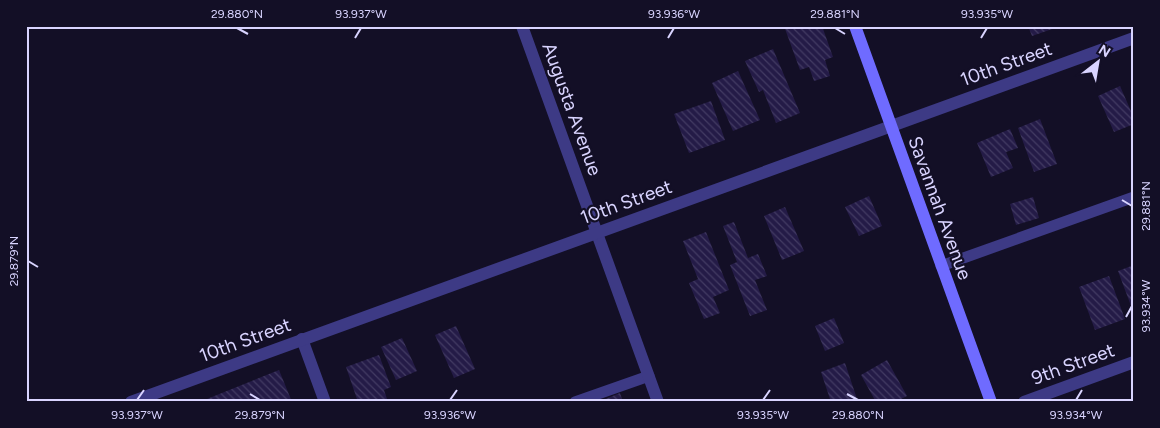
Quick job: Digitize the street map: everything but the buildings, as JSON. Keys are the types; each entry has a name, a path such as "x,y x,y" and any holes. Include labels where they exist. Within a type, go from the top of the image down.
{"street":[{"name":"Augusta Avenue","path":"522,26 658,402"},
{"name":"Savannah Avenue","path":"855,26 991,402"},
{"name":"10th Street","path":"131,402 1134,38"},
{"path":"302,339 325,402"},
{"name":"9th Street","path":"1024,402 1134,362"}],"lane":[{"path":"941,266 1134,197"},
{"path":"575,402 648,376"}]}
